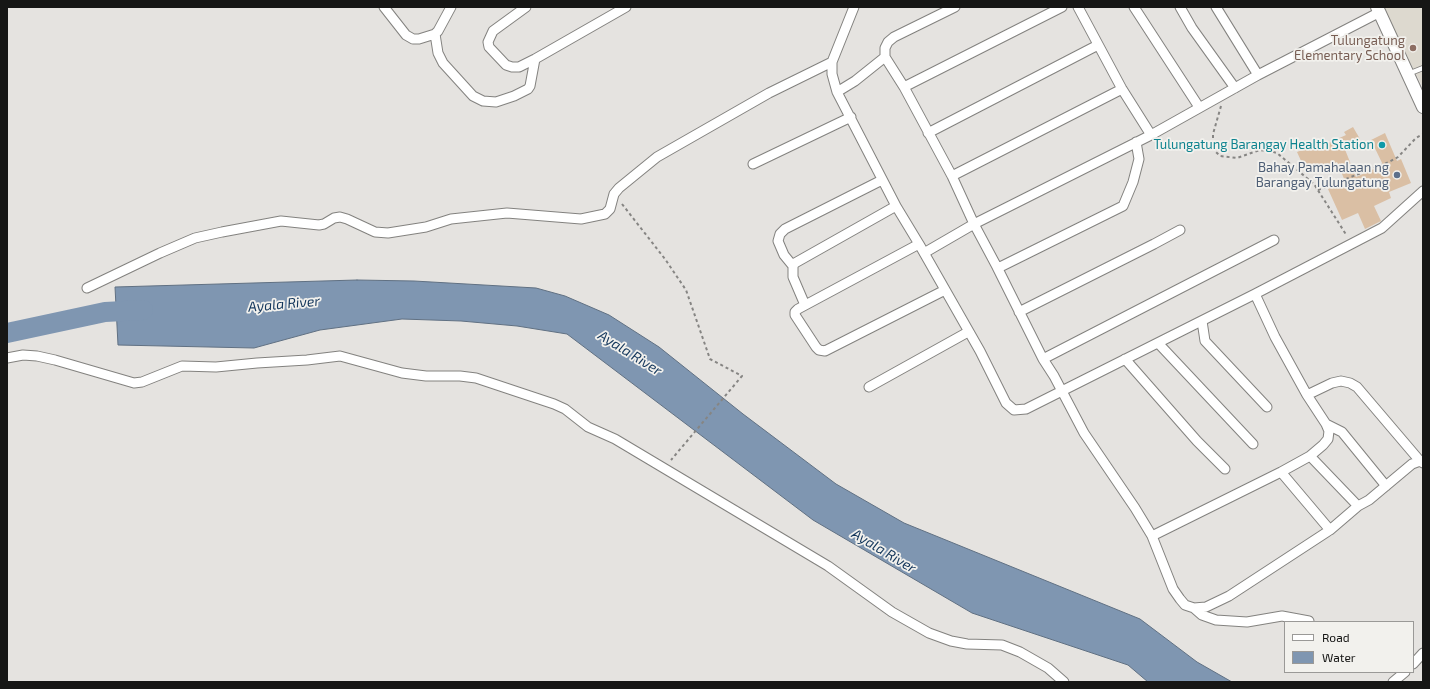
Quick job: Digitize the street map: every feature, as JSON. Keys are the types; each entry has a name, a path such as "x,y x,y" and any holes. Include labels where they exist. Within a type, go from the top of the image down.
{"street":[{"path":"384,7 406,35 412,39 425,38 435,34 452,7"},
{"path":"526,7 493,31 489,37 489,47 506,65 512,67 519,67 535,59 626,7"},
{"path":"854,7 832,62 832,74 837,92 896,206 980,351 1006,403 1014,410 1026,409 1202,321 1388,225 1423,191"},
{"path":"955,7 888,42 885,48 885,57 904,87 952,176 974,224 998,268 1043,359 1062,391 1084,434 1135,508 1152,536 1173,589 1185,604 1194,608 1202,615 1216,620 1247,622 1282,616 1304,621"},
{"path":"904,87 1062,7"},
{"path":"1078,7 1122,89 1151,135"},
{"path":"1134,7 1200,107"},
{"path":"1180,7 1192,28 1235,88"},
{"path":"1216,7 1258,75"},
{"path":"924,253 974,224 1151,135 1378,10 1423,107"},
{"path":"435,34 438,54 443,63 474,96 490,103 514,96 528,89 530,86 535,59"},
{"path":"928,133 1098,45"},
{"path":"837,92 855,81 885,57"},
{"path":"87,288 195,238 281,221 319,225 324,224 334,218 340,217 375,232 388,233 426,227 451,219 507,213 581,219 605,214 610,208 614,194 619,188 657,157 769,93 832,62"},
{"path":"952,176 1122,89"},
{"path":"753,164 851,117"},
{"path":"998,268 1123,206 1133,182 1139,159 1136,142"},
{"path":"806,305 793,277 792,266 784,255 778,241 780,234 785,229 882,180"},
{"path":"792,266 896,206"},
{"path":"1020,312 1180,230"},
{"path":"1043,359 1274,240"},
{"path":"919,244 796,310 795,315 816,348 825,351 945,290"},
{"path":"1152,536 1310,456 1323,445 1328,438 1329,432 1326,424 1307,395 1275,337 1255,294"},
{"path":"1202,321 1205,341 1267,407"},
{"path":"869,387 968,332"},
{"path":"1158,343 1253,444"},
{"path":"7,358 23,355 37,356 134,383 142,382 182,366 216,367 340,356 388,370 416,375 476,378 554,404 565,410 588,427 615,439 828,566 892,612 930,634 951,641 967,644 1002,645 1020,652 1048,668 1064,682"},
{"path":"1125,360 1197,441 1225,469"},
{"path":"1194,608 1206,607 1229,596 1330,530 1412,464 1421,462 1356,387 1350,383 1341,381 1332,383 1307,395"},
{"path":"1326,424 1342,432 1386,486"},
{"path":"1310,456 1358,506"},
{"path":"1281,472 1330,530"},
{"path":"1414,663 1423,653"},
{"path":"1393,682 1404,673"}],"lane":[{"path":"1408,74 1423,68"}],"path":[{"path":"1223,95 1213,134 1213,145 1216,152 1220,156 1237,158 1257,151 1266,150 1277,154 1314,184 1352,244"},
{"path":"1318,190 1389,162 1398,157 1416,138 1423,134"},
{"path":"614,194 665,259 686,290 710,359 742,376 664,469"}],"shaded area":[{"name":"Tulungatung Elementary School","path":"1383,7 1423,7 1423,88"}],"water":[{"path":"357,280 414,281 536,288 565,296 609,315 659,347 743,414 836,484 904,523 1140,619 1197,662 1232,682 1148,682 1128,665 972,613 813,520 567,334 517,326 461,321 402,319 320,330 254,348 118,345 115,287"}],"building":[{"path":"1353,127 1360,139 1344,147 1356,177 1383,165 1371,140 1385,133 1397,161 1401,159 1411,183 1389,192 1391,198 1374,206 1381,221 1365,229 1358,213 1342,220 1328,189 1345,181 1337,162 1307,174 1297,152 1322,142 1324,145 1346,135 1344,132"}],"waterway":[{"name":"Ayala River","path":"7,333 105,312 143,310"}],"place":[{"name":"Tulungatung Elementary School","path":"1413,48"},
{"name":"Tulungatung Barangay Health Station","path":"1382,145"},
{"name":"Bahay Pamahalaan ng Barangay Tulungatung","path":"1397,175"}]}
